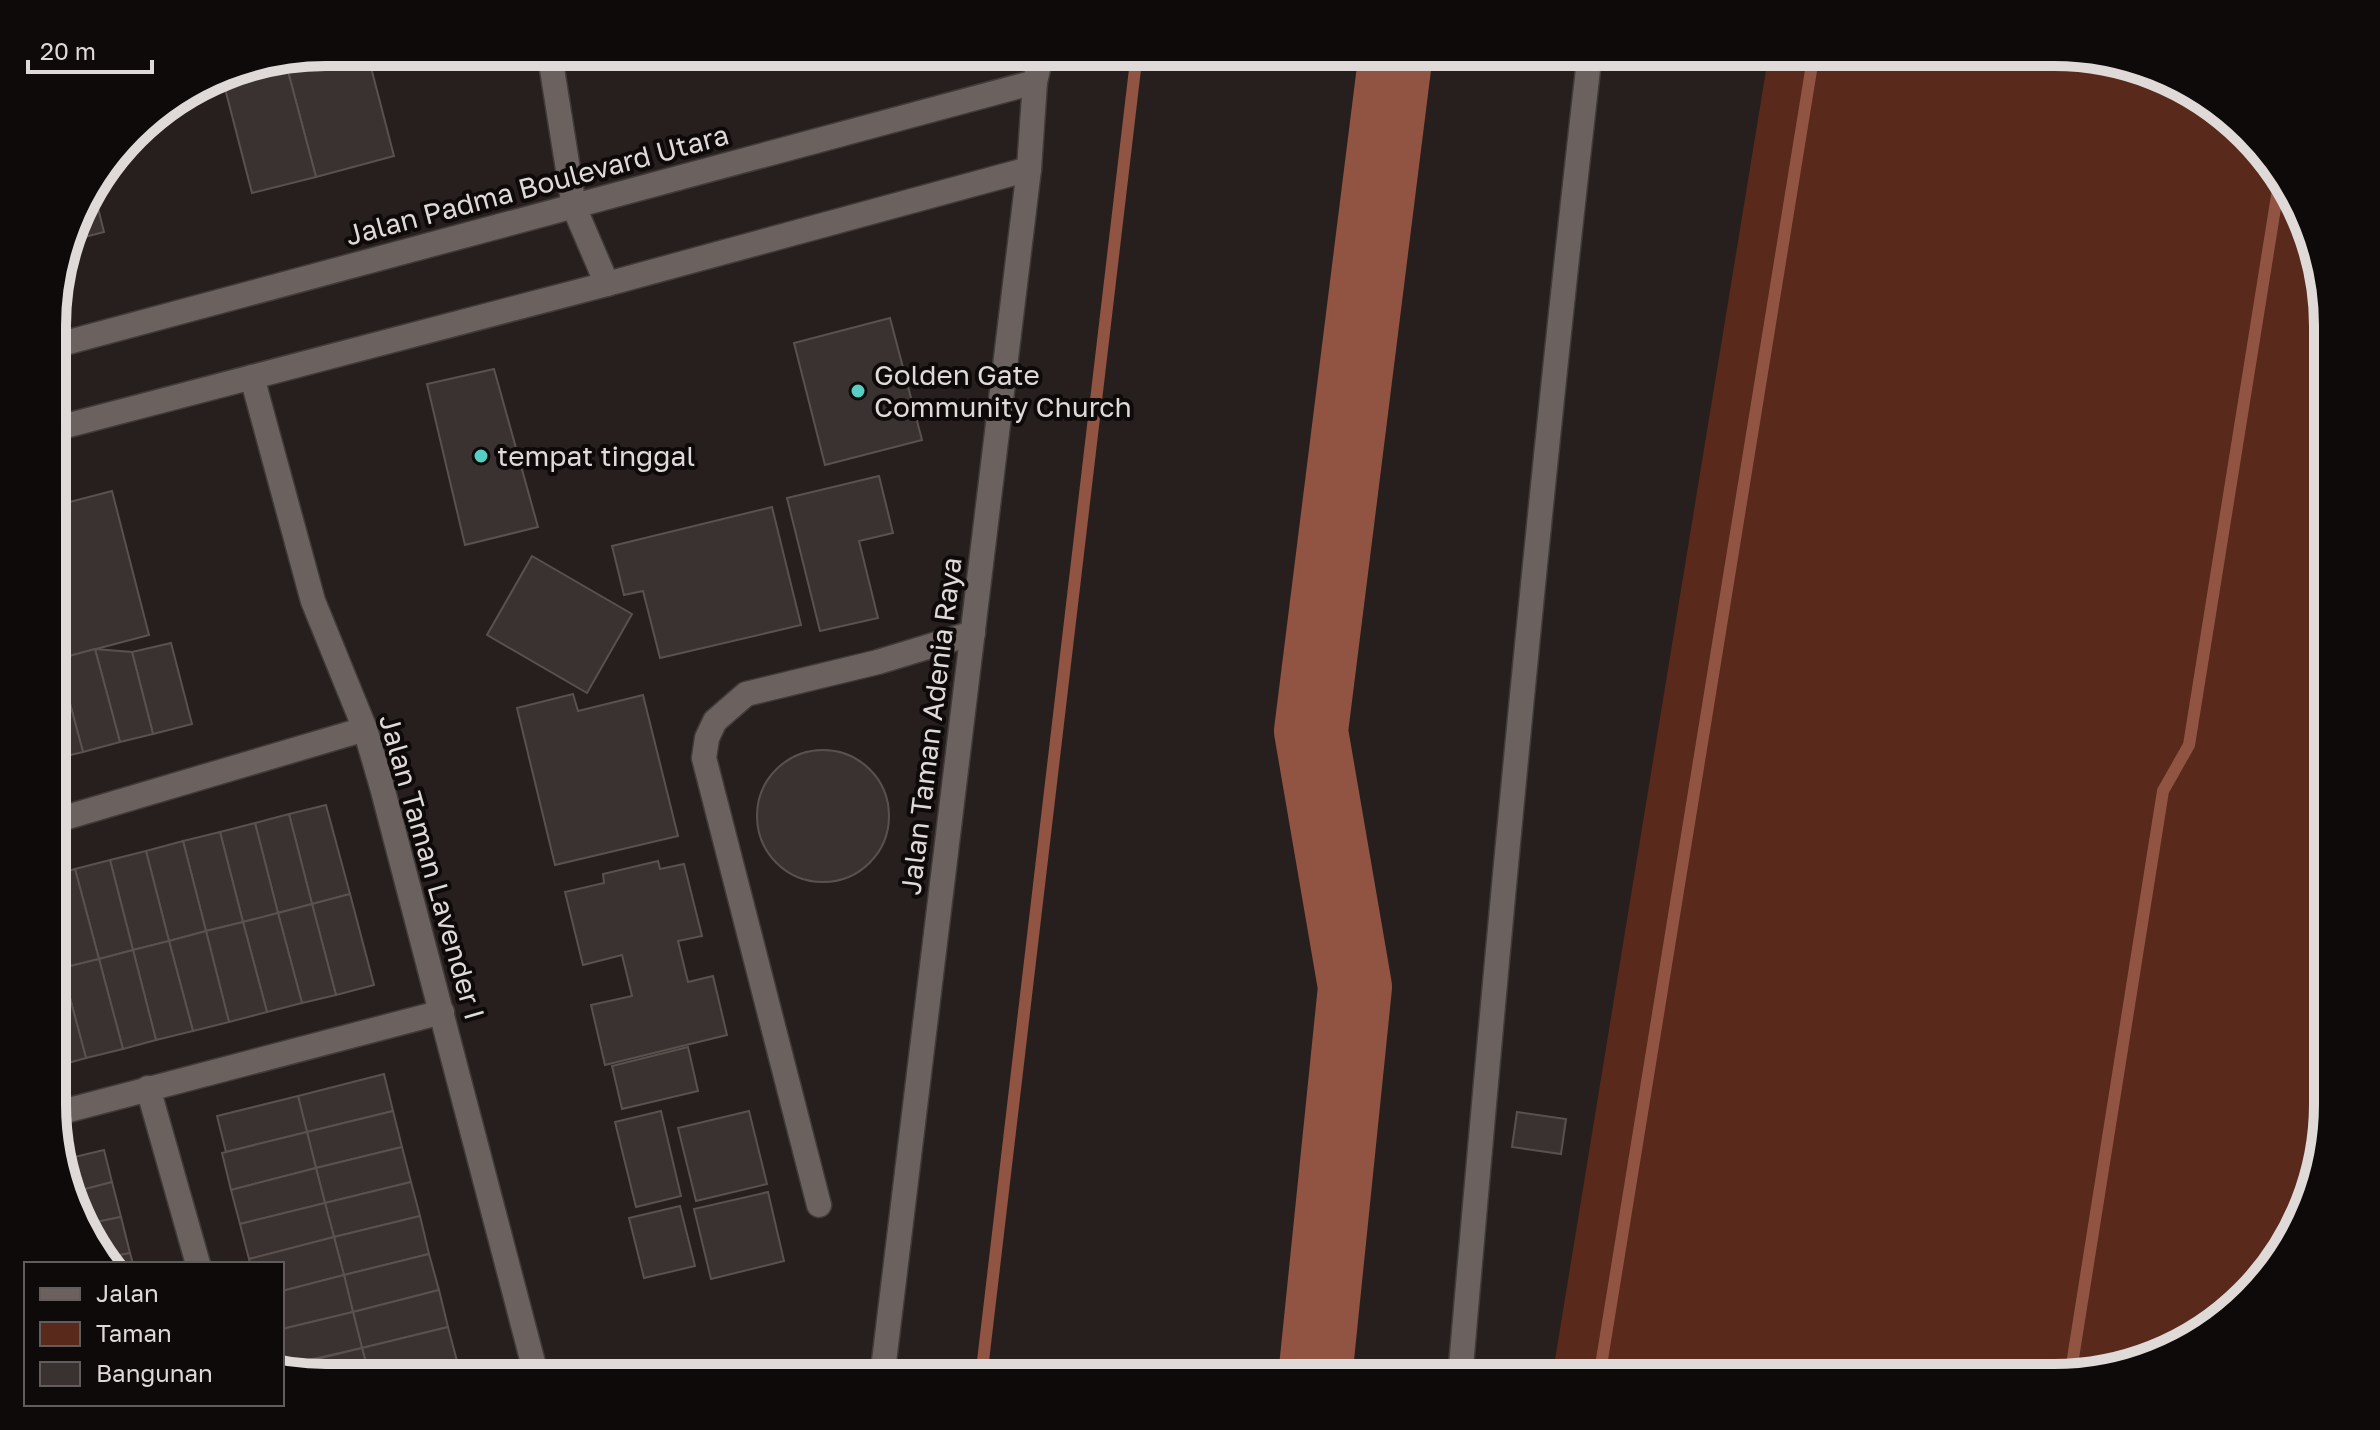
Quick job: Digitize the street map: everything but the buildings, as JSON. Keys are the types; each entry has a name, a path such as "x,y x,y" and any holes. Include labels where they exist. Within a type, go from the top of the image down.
{"street":[{"path":"551,66 574,207 607,284"},
{"name":"Jalan Taman Adenia Raya","path":"884,1364 1029,169 1039,66"},
{"path":"1461,1363 1487,1073 1588,66"},
{"name":"Jalan Padma Boulevard Utara","path":"66,343 1035,82"},
{"path":"66,426 1029,169"},
{"name":"Jalan Taman Lavender I","path":"252,377 313,601 365,729 533,1364"},
{"path":"819,1205 704,758 707,738 715,721 746,694 878,662 973,633"},
{"path":"66,817 365,729"},
{"path":"66,1111 442,1012"},
{"path":"148,1088 197,1262"}],"green space":[{"path":"1767,66 2054,66 2088,68 2154,86 2212,120 2238,142 2260,168 2294,226 2312,292 2313,1121 2305,1172 2294,1204 2260,1262 2226,1300 2169,1337 2105,1359 2071,1363 1554,1363"}],"waterway":[{"path":"983,1364 1135,66"},
{"path":"1316,1363 1355,987 1311,731 1394,66"},
{"path":"1601,1363 1812,66"},
{"path":"2072,1363 2163,791 2189,745 2277,194"}],"place":[{"name":"Golden Gate Community Church","path":"858,391"},
{"name":"tempat tinggal","path":"481,456"}]}
